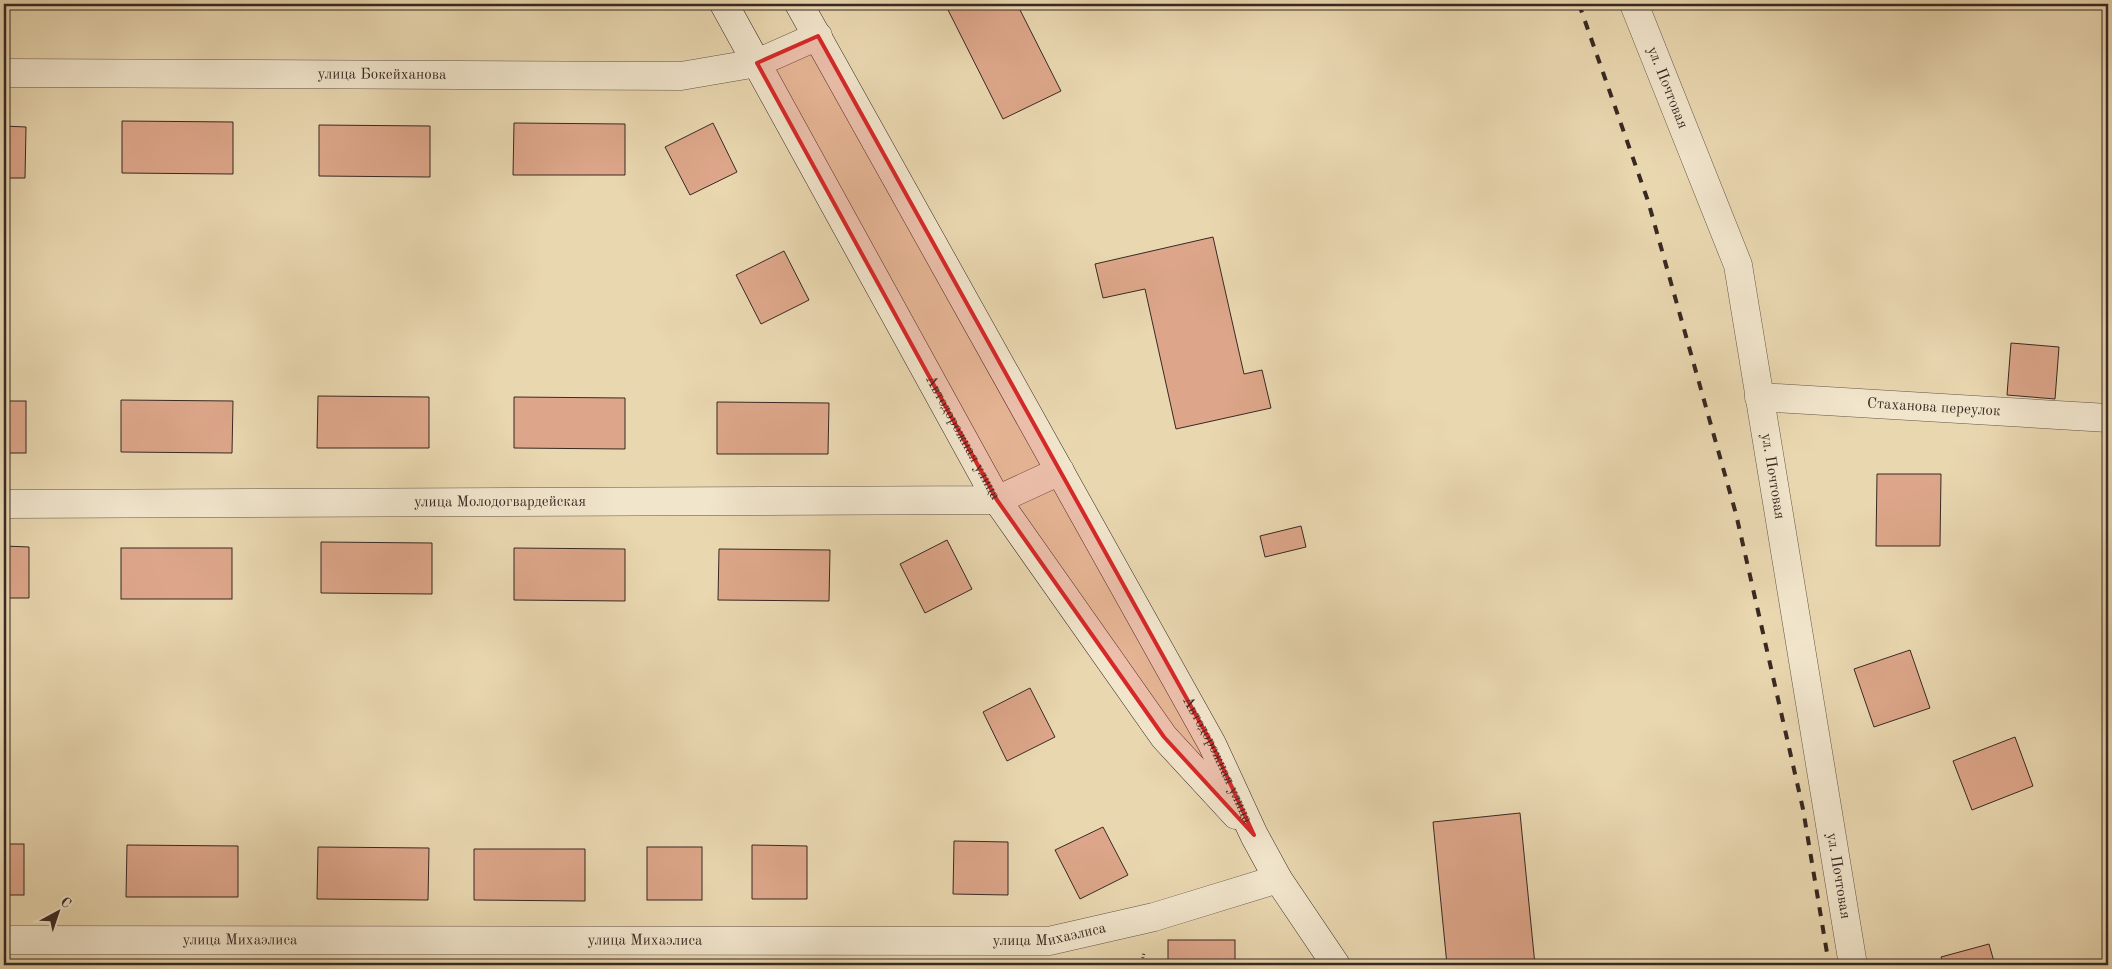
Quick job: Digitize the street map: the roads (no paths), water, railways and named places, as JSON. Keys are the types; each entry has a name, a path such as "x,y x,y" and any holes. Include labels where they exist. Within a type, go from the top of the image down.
{"street":[{"name":"Автодорожная улица","path":"724,4 758,62 998,500 1164,737 1254,835"},
{"name":"Автодорожная улица","path":"799,4 1212,744 1254,835 1278,879 1336,965"},
{"name":"ул. Почтовая","path":"1634,4 1738,265 1853,965"},
{"name":"улица Бокейханова","path":"4,73 681,76 758,62 818,36"},
{"name":"Стаханова переулок","path":"1759,397 2108,418"},
{"path":"998,500 1060,471"},
{"name":"улица Молодогвардейская","path":"4,504 998,500"},
{"name":"улица Михаэлиса","path":"4,940 1049,941 1154,917 1278,879"}],"railway":[{"path":"1579,4 1648,201 1736,514 1803,809 1829,965"}]}
